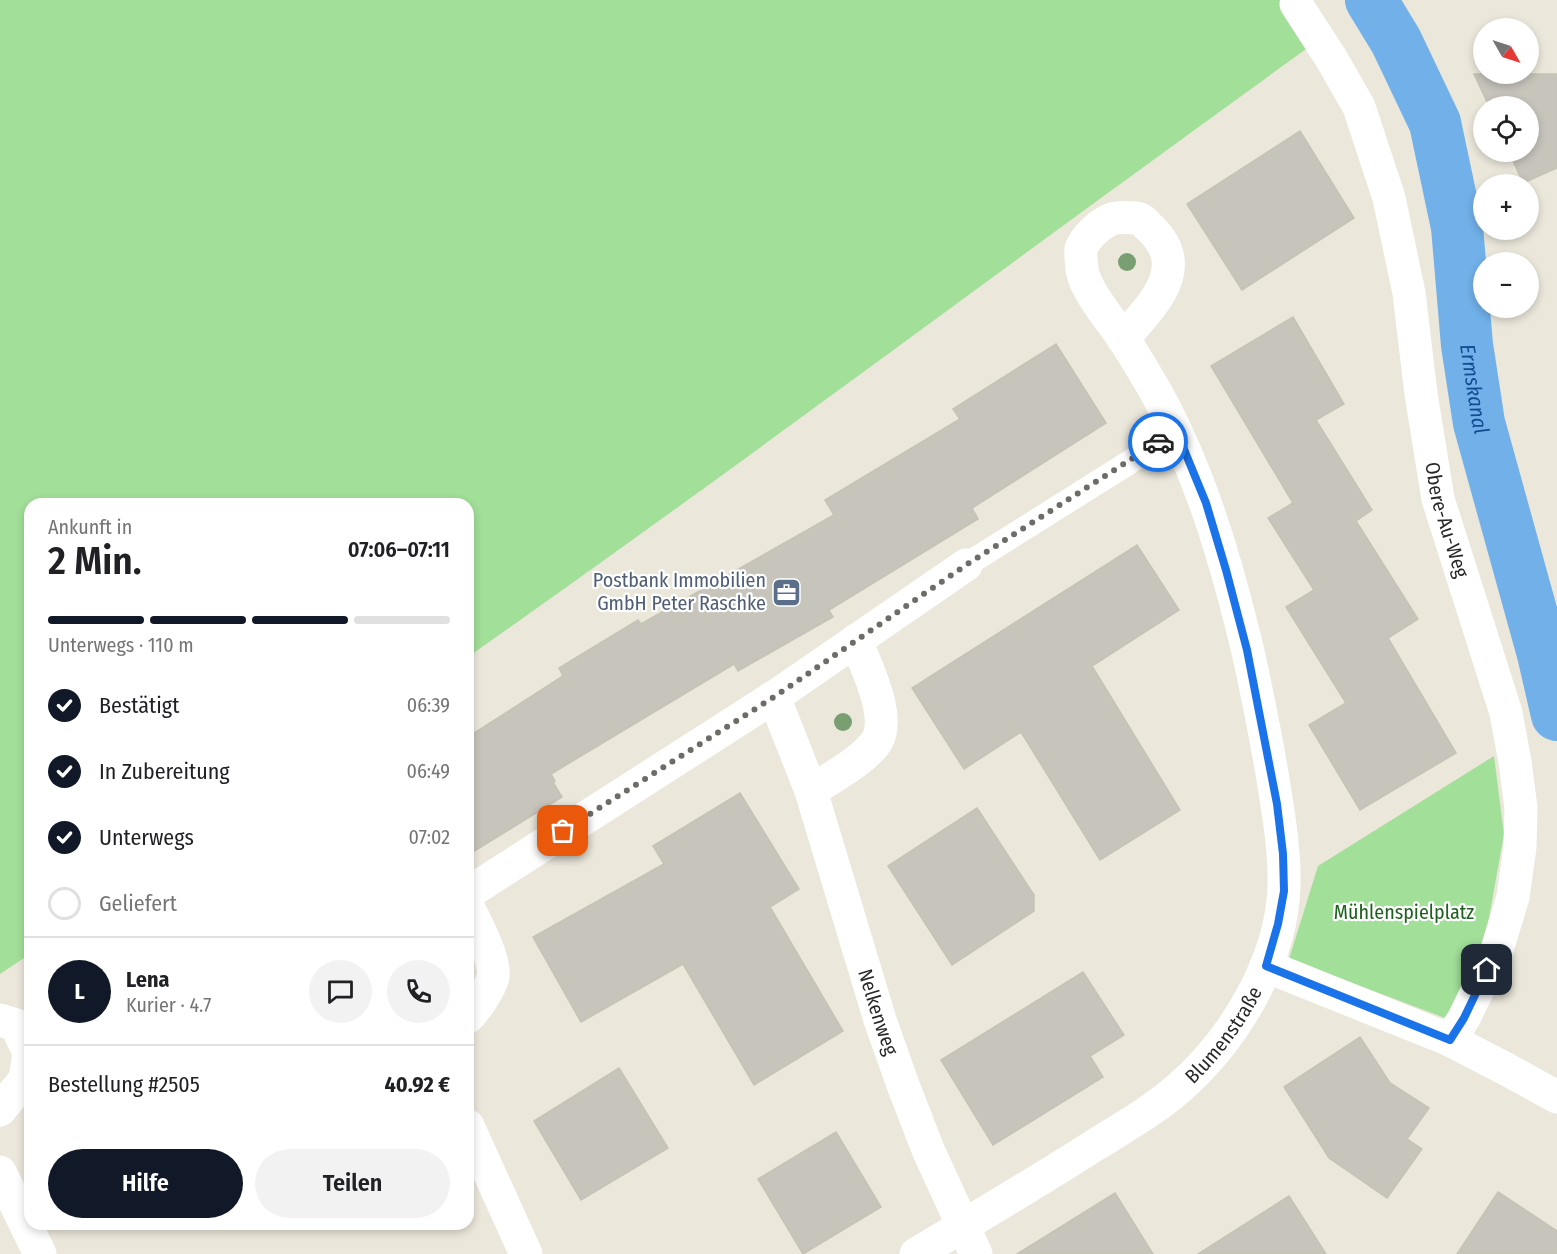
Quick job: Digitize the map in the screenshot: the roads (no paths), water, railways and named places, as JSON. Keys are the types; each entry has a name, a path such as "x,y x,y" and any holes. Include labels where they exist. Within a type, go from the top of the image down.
{"street":[{"name":"Obere-Au-Weg","path":"1296,4 1359,107 1389,198 1409,293 1420,394 1438,499 1506,713 1515,762 1521,808 1521,847 1513,897 1497,950 1450,1040"},
{"name":"Blumenstraße","path":"916,1254 970,1240 1180,1087 1215,1050 1246,1009 1266,966 1278,924 1284,891 1283,854 1277,804 1250,661 1226,570 1206,503 1176,430 1156,392 1123,339"},
{"path":"474,889 774,697 966,565"},
{"path":"811,791 846,768 876,743 883,717 856,640"},
{"name":"Nelkenweg","path":"774,697 811,791 848,918 896,1064 929,1152 970,1240"},
{"path":"474,919 487,944 493,976 474,1012"},
{"path":"1266,966 1450,1040 1557,1097"},
{"path":"0,1020 16,1026 24,1043"},
{"path":"0,1110 24,1080"},
{"path":"474,1139 526,1254"},
{"path":"13,1178 24,1209"},
{"path":"31,1230 40,1254"}],"lane":[{"path":"966,565 1130,462 1176,430"}],"waterway":[{"name":"Ermskanal","path":"1371,0 1396,41 1435,123 1457,227 1467,345 1479,423 1543,654 1557,715"}],"place":[{"name":"Postbank Immobilien GmbH Peter Raschke","path":"787,592"}],"park label":[{"name":"Mühlenspielplatz","path":"1404,912"}]}
